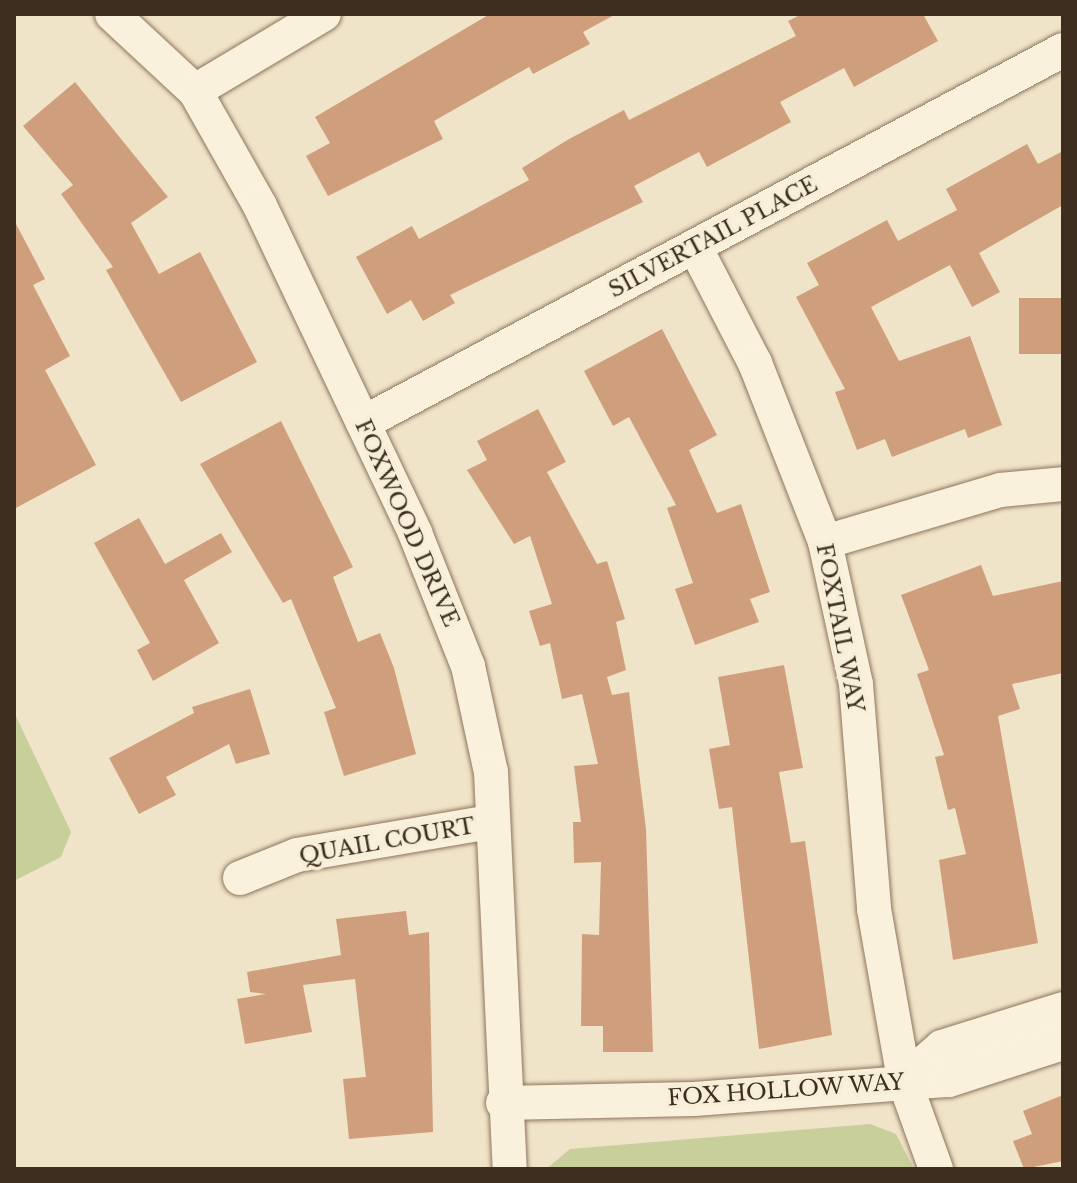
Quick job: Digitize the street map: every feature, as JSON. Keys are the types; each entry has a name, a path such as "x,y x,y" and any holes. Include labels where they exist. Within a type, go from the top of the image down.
{"street":[{"name":"FOXWOOD DRIVE","path":"112,14 195,91 260,206 363,423 468,666 491,772 490,822 503,1103 510,1169"},
{"path":"195,91 324,14"},
{"name":"SILVERTAIL PLACE","path":"363,423 1063,50"},
{"name":"FOXTAIL WAY","path":"695,247 755,363 825,542 856,684 874,909 904,1080 936,1169"},
{"path":"825,542 1000,490 1063,484"},
{"name":"QUAIL COURT","path":"240,878 297,855 490,822"},
{"path":"904,1080 942,1047 1063,1009"},
{"name":"FOX HOLLOW WAY","path":"503,1103 694,1099 904,1080 949,1080 1063,1043"}],"green space":[{"path":"14,712 71,832 61,857 14,881"},
{"path":"870,1124 896,1134 914,1169 546,1169 570,1149"}],"building":[{"path":"490,14 616,14 583,32 590,44 533,74 529,67 434,121 443,139 328,196 306,156 330,143 315,117"},
{"path":"802,14 923,14 938,41 854,87 844,68 780,102 791,122 707,167 699,152 634,186 643,202 450,295 455,303 423,321 411,300 387,314 356,257 412,226 419,239 529,180 522,168 569,139 624,110 629,120 796,36 788,21"},
{"path":"75,82 168,197 131,223 159,274 200,252 257,362 181,402 106,270 113,267 61,194 73,185 23,126"},
{"path":"1027,144 1038,164 1063,151 1063,205 979,253 1000,292 972,307 950,265 871,307 899,361 970,336 1002,425 968,438 965,429 892,457 885,439 857,450 835,392 845,389 796,297 819,285 807,263 887,220 898,241 957,210 946,189"},
{"path":"14,220 45,279 33,285 70,356 45,370 96,465 14,509"},
{"path":"1019,298 1063,298 1063,354 1019,354"},
{"path":"662,329 717,435 689,450 717,513 741,504 770,592 750,599 759,622 695,645 675,589 693,583 667,508 676,505 629,417 613,426 584,371"},
{"path":"538,409 566,462 547,472 597,564 607,561 625,619 616,622 626,670 607,677 612,695 629,692 646,829 653,1052 603,1052 603,1026 581,1026 582,934 599,935 601,862 574,863 573,822 581,822 574,766 598,764 582,694 562,699 550,643 540,646 529,611 552,604 530,536 514,544 467,470 487,460 477,441"},
{"path":"281,421 353,567 333,577 358,642 380,633 394,668 416,754 344,776 324,712 336,708 291,599 283,603 200,464"},
{"path":"139,518 165,564 221,533 232,552 184,580 219,643 153,681 137,650 150,643 94,543"},
{"path":"981,565 993,596 1063,581 1063,673 1012,684 1020,709 998,716 1038,943 953,960 939,860 966,854 955,808 948,810 935,757 944,755 917,674 929,670 901,595"},
{"path":"784,665 803,768 779,772 791,843 805,841 832,1035 759,1049 732,807 719,809 709,749 730,745 718,677"},
{"path":"250,689 270,754 236,764 229,744 166,777 176,795 139,814 109,758 194,713 192,707"},
{"path":"406,911 409,935 429,932 433,1132 349,1139 343,1079 366,1077 355,979 303,985 312,1032 245,1044 237,999 266,994 250,992 247,972 341,955 336,919"},
{"path":"1063,1095 1063,1161 1024,1169 1013,1141 1032,1134 1023,1111"}]}
